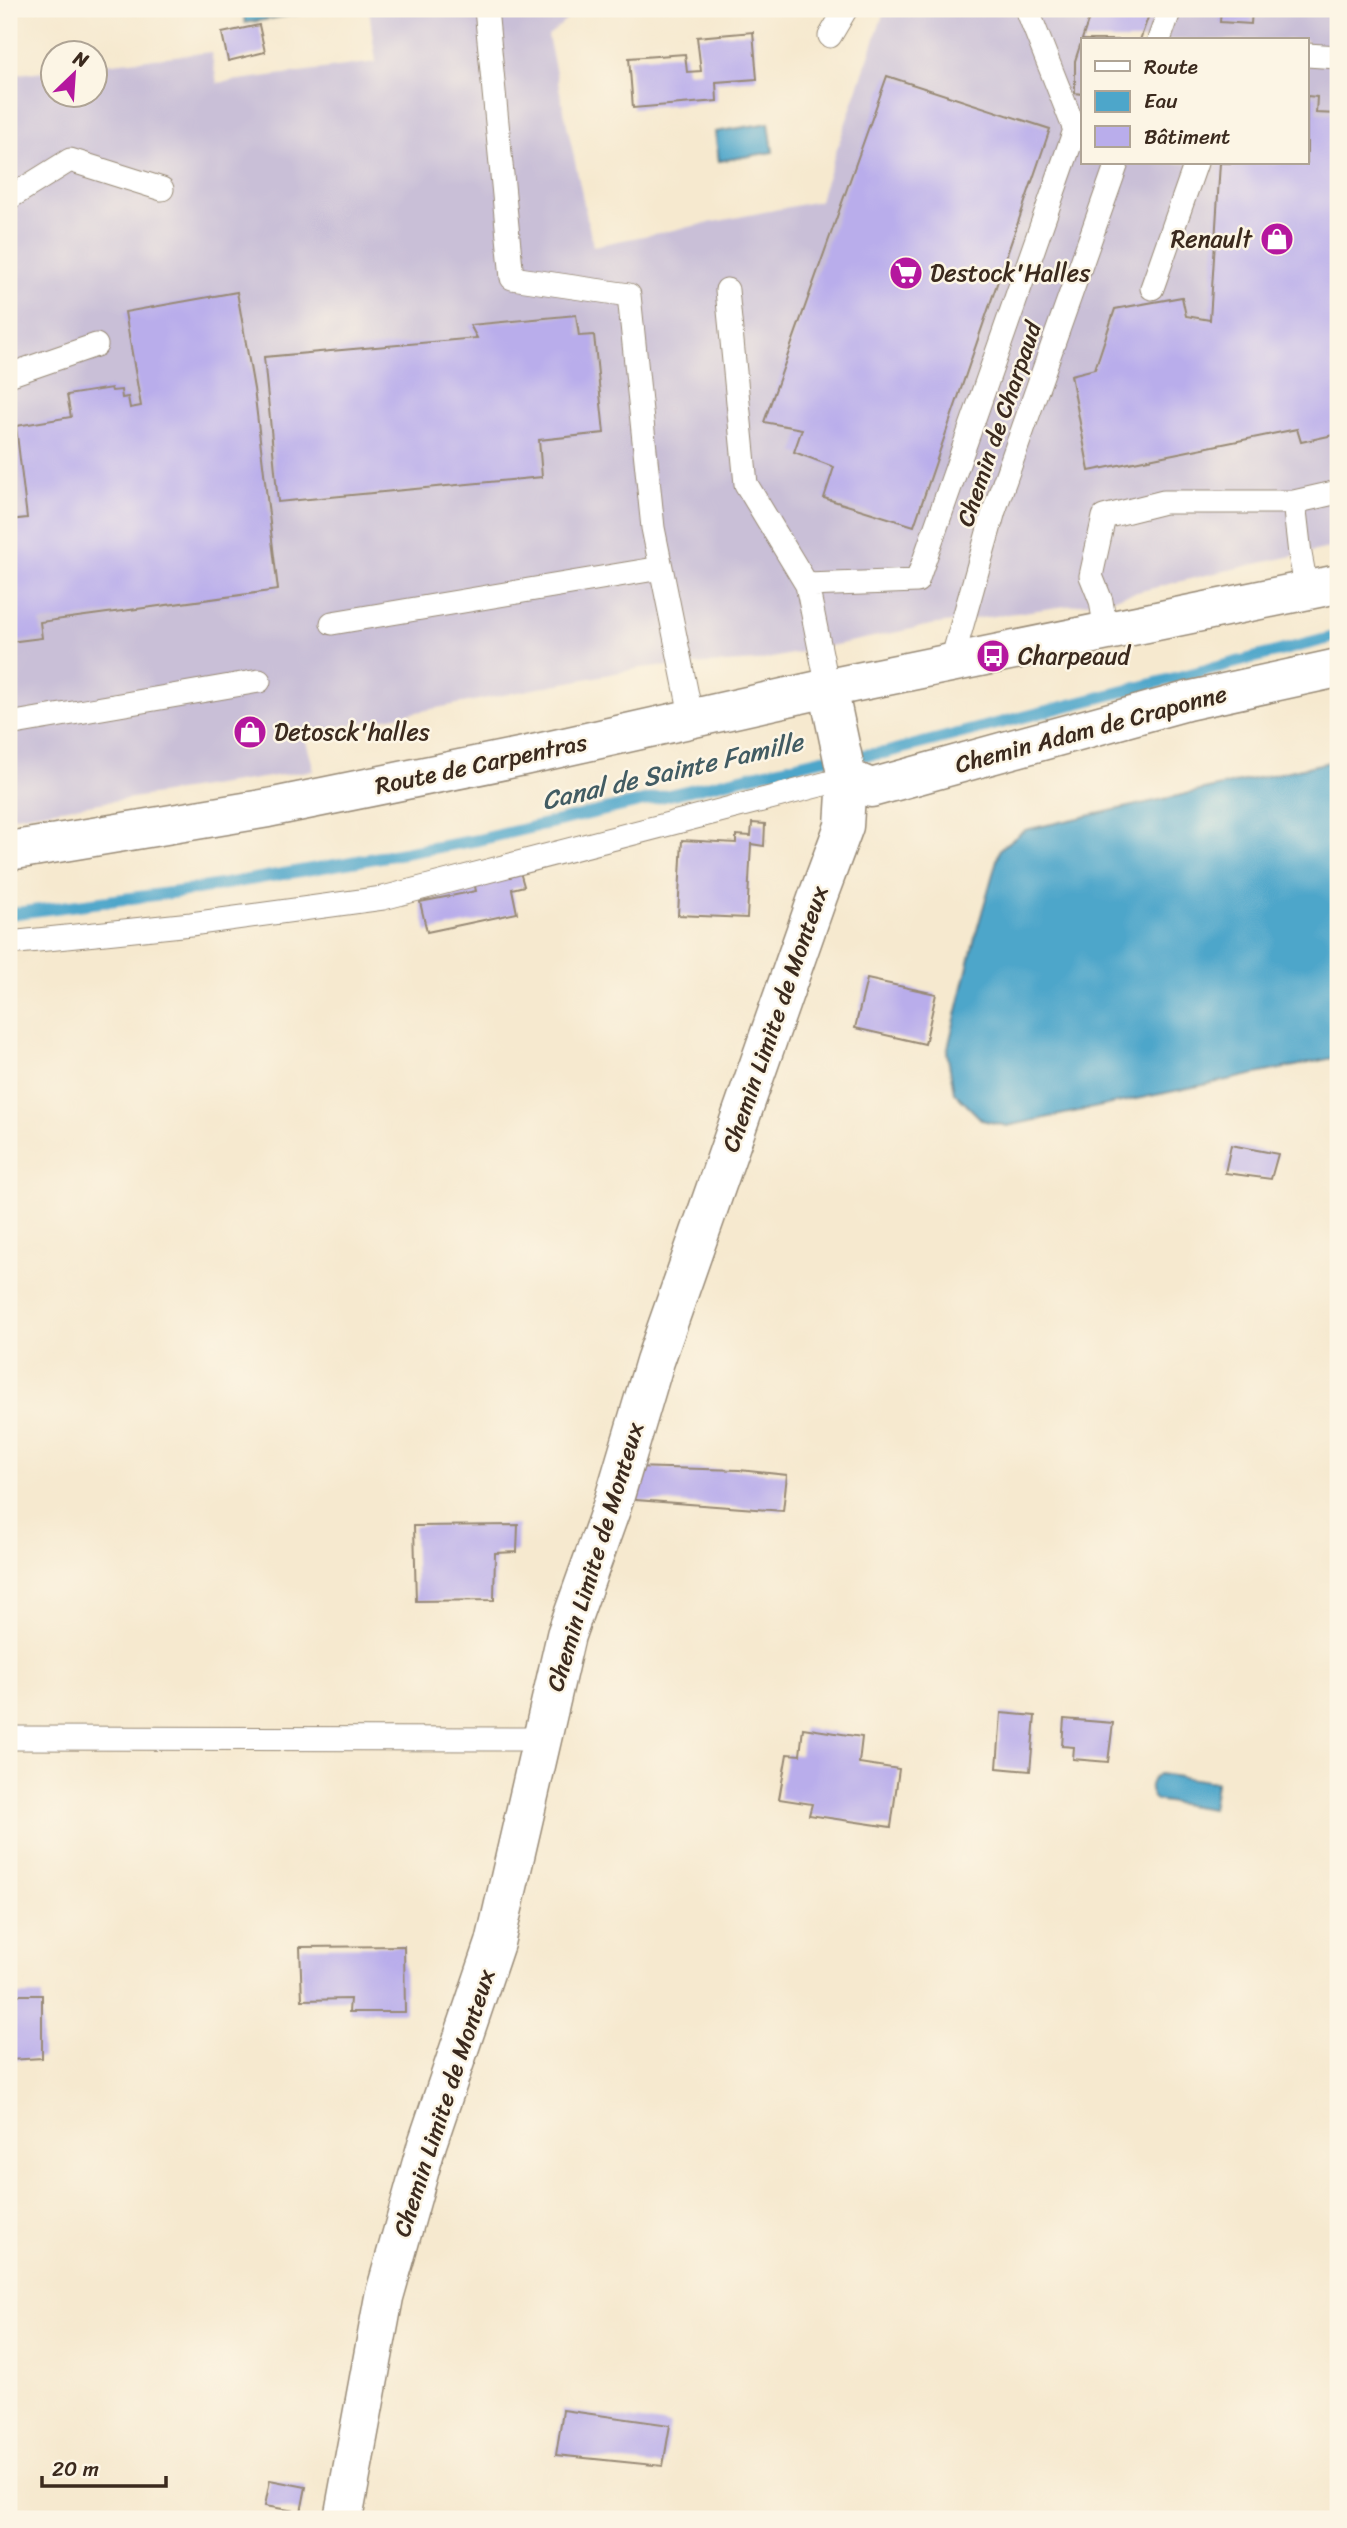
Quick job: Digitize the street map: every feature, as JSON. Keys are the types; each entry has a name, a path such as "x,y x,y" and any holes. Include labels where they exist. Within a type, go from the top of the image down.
{"street":[{"name":"Route de Carpentras","path":"9,850 268,808 692,720 828,688 1323,588"},
{"name":"Chemin Adam de Craponne","path":"847,778 871,788 1187,701 1338,668"},
{"name":"Chemin Limite de Monteux","path":"343,2519 384,2297 427,2144 495,1943 566,1635 611,1510 655,1361 844,826 847,778 828,688"}],"lane":[{"path":"486,9 512,278 629,295 653,528 692,720"},
{"path":"830,36 846,9"},
{"path":"807,585 917,581 1075,130 1027,9"},
{"path":"1160,38 1170,9"},
{"path":"1308,55 1338,57"},
{"path":"9,198 70,160 162,189"},
{"name":"Chemin de Charpaud","path":"951,664 994,511 1117,164"},
{"path":"1152,288 1196,164"},
{"path":"726,290 746,484 807,585 828,688"},
{"path":"9,375 96,345"},
{"path":"1106,631 1101,601 1090,576 1104,517 1164,502 1294,502 1338,492"},
{"path":"1294,502 1300,554 1323,588"},
{"path":"332,623 661,568"},
{"path":"9,724 259,681"},
{"path":"9,943 191,924 383,898 847,778"},
{"path":"9,1738 542,1739"}],"shaded area":[{"path":"369,9 579,9 548,36 593,246 819,201 885,9 1338,9 1338,546 1101,601 931,625 758,661 641,668 304,734 314,770 9,817 9,75 38,72 38,108 108,108 108,64 211,52 217,83 376,62"}],"water":[{"path":"243,9 303,9 304,13 245,23"},
{"path":"769,123 773,152 719,161 715,132"},
{"path":"1338,760 1338,1057 1007,1126 982,1120 954,1092 947,1052 1000,849 1025,830"},
{"path":"1159,1774 1216,1782 1212,1809 1155,1800 1150,1786"}],"building":[{"path":"1092,9 1151,9 1141,38 1083,38"},
{"path":"1221,9 1252,9 1251,24 1220,22"},
{"path":"259,25 265,52 228,61 222,33"},
{"path":"753,32 757,79 716,82 717,101 633,108 629,58 685,54 687,72 701,71 697,37"},
{"path":"1081,43 1081,94 1075,93 1075,61"},
{"path":"887,76 1050,129 914,526 824,498 834,467 794,452 802,429 764,422"},
{"name":"Renault","path":"1308,96 1317,97 1316,113 1338,114 1338,434 1301,442 1297,429 1089,471 1071,375 1095,369 1115,309 1182,297 1186,316 1210,320 1220,164 1308,164"},
{"path":"237,292 254,389 278,590 40,622 42,638 9,642 9,520 27,518 16,426 71,417 67,395 111,388 112,391 121,390 122,398 128,397 130,408 141,406 125,312"},
{"path":"576,315 579,336 594,335 604,433 539,440 542,477 278,502 264,357 477,338 470,325"},
{"path":"752,823 765,824 764,846 751,844 747,918 678,915 682,840 736,843 736,835 751,836"},
{"path":"520,872 524,886 512,889 517,913 427,932 420,902 476,891 474,882"},
{"path":"867,979 936,994 925,1044 855,1028"},
{"path":"1231,1145 1278,1154 1271,1179 1225,1173"},
{"path":"632,1467 739,1470 787,1475 783,1511 623,1499"},
{"path":"518,1525 517,1552 495,1553 494,1600 416,1601 414,1526"},
{"path":"1001,1713 1035,1716 1030,1771 997,1768"},
{"path":"1064,1719 1113,1723 1108,1762 1073,1759 1074,1747 1062,1746"},
{"path":"803,1728 862,1737 859,1763 899,1769 891,1827 809,1815 812,1804 779,1799 787,1754 800,1755"},
{"path":"404,1946 405,2012 349,2012 350,1999 302,2000 300,1947"},
{"path":"9,1995 42,1995 42,2058 9,2060"},
{"path":"563,2410 670,2425 663,2466 556,2455"},
{"path":"270,2480 306,2487 301,2512 265,2506"}],"waterway":[{"name":"Canal de Sainte Famille","path":"9,914 185,891 478,840 822,759 884,753 1338,636"}],"place":[{"name":"Renault","path":"1277,239"},
{"name":"Destock'Halles","path":"906,273"},
{"name":"Charpeaud","path":"993,656"},
{"name":"Detosck'halles","path":"250,732"}]}
